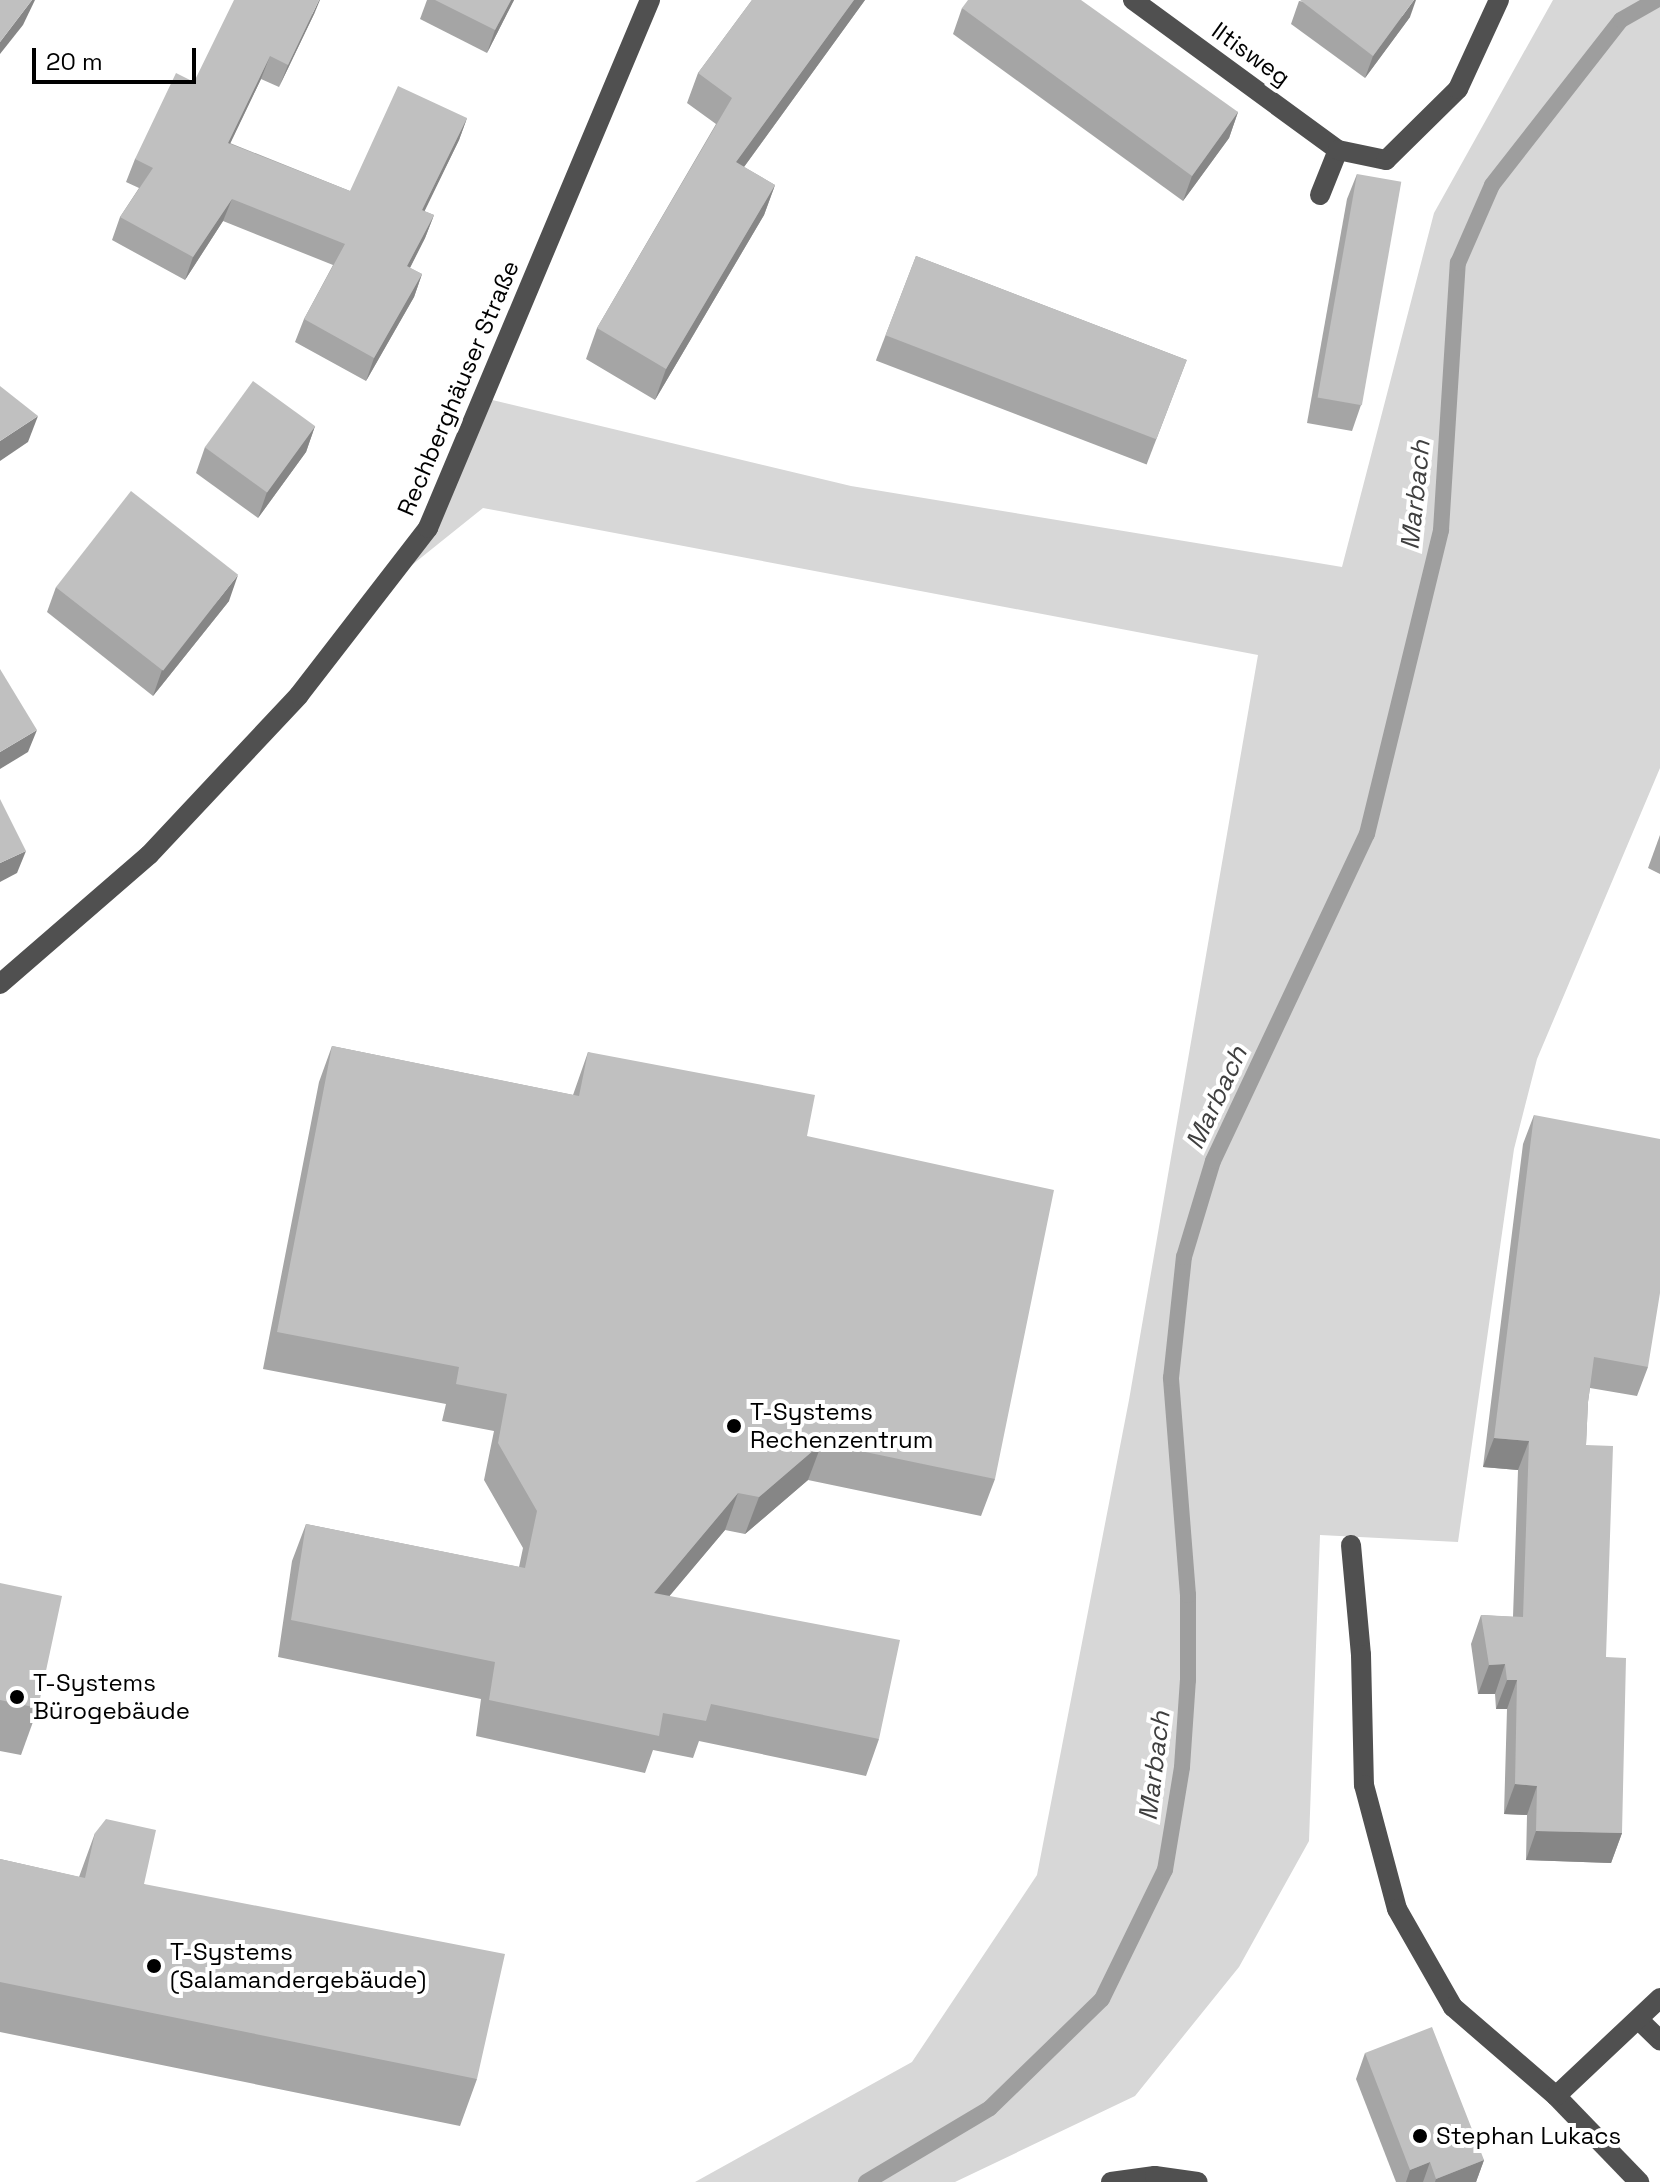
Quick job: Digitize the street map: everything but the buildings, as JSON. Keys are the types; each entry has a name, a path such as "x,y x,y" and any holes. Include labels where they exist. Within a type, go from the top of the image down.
{"street":[{"name":"Rechberghäuser Straße","path":"0,984 160,844 299,695 428,528 650,0"},
{"name":"Iltisweg","path":"1133,0 1338,150 1386,160 1458,89 1499,0"},
{"path":"1320,195 1338,150"},
{"path":"1351,1545 1361,1655 1364,1785 1397,1909 1453,2007 1556,2096 1639,2182"},
{"path":"1556,2096 1640,2021 1660,1998"},
{"path":"1640,2021 1660,2040"},
{"path":"1111,2182 1155,2176 1198,2182"}],"shaded area":[{"path":"1553,0 1660,0 1660,768 1537,1059 1514,1149 1458,1542 1320,1535 1309,1841 1239,1967 1135,2096 955,2182 695,2182 912,2062 1037,1875 1129,1400 1258,655 483,508 392,581 484,398 851,486 1342,567 1434,213"}],"waterway":[{"name":"Marbach","path":"866,2182 990,2108 1102,1999 1165,1870 1182,1767 1188,1680 1188,1595 1171,1378 1184,1257 1213,1161 1367,834 1441,530 1458,263 1492,185 1621,20 1656,0"}],"place":[{"name":"T-Systems Rechenzentrum","path":"734,1426"},
{"name":"T-Systems Bürogebäude","path":"17,1697"},
{"name":"T-Systems (Salamandergebäude)","path":"154,1966"},
{"name":"Stephan Lukacs","path":"1420,2136"}]}
